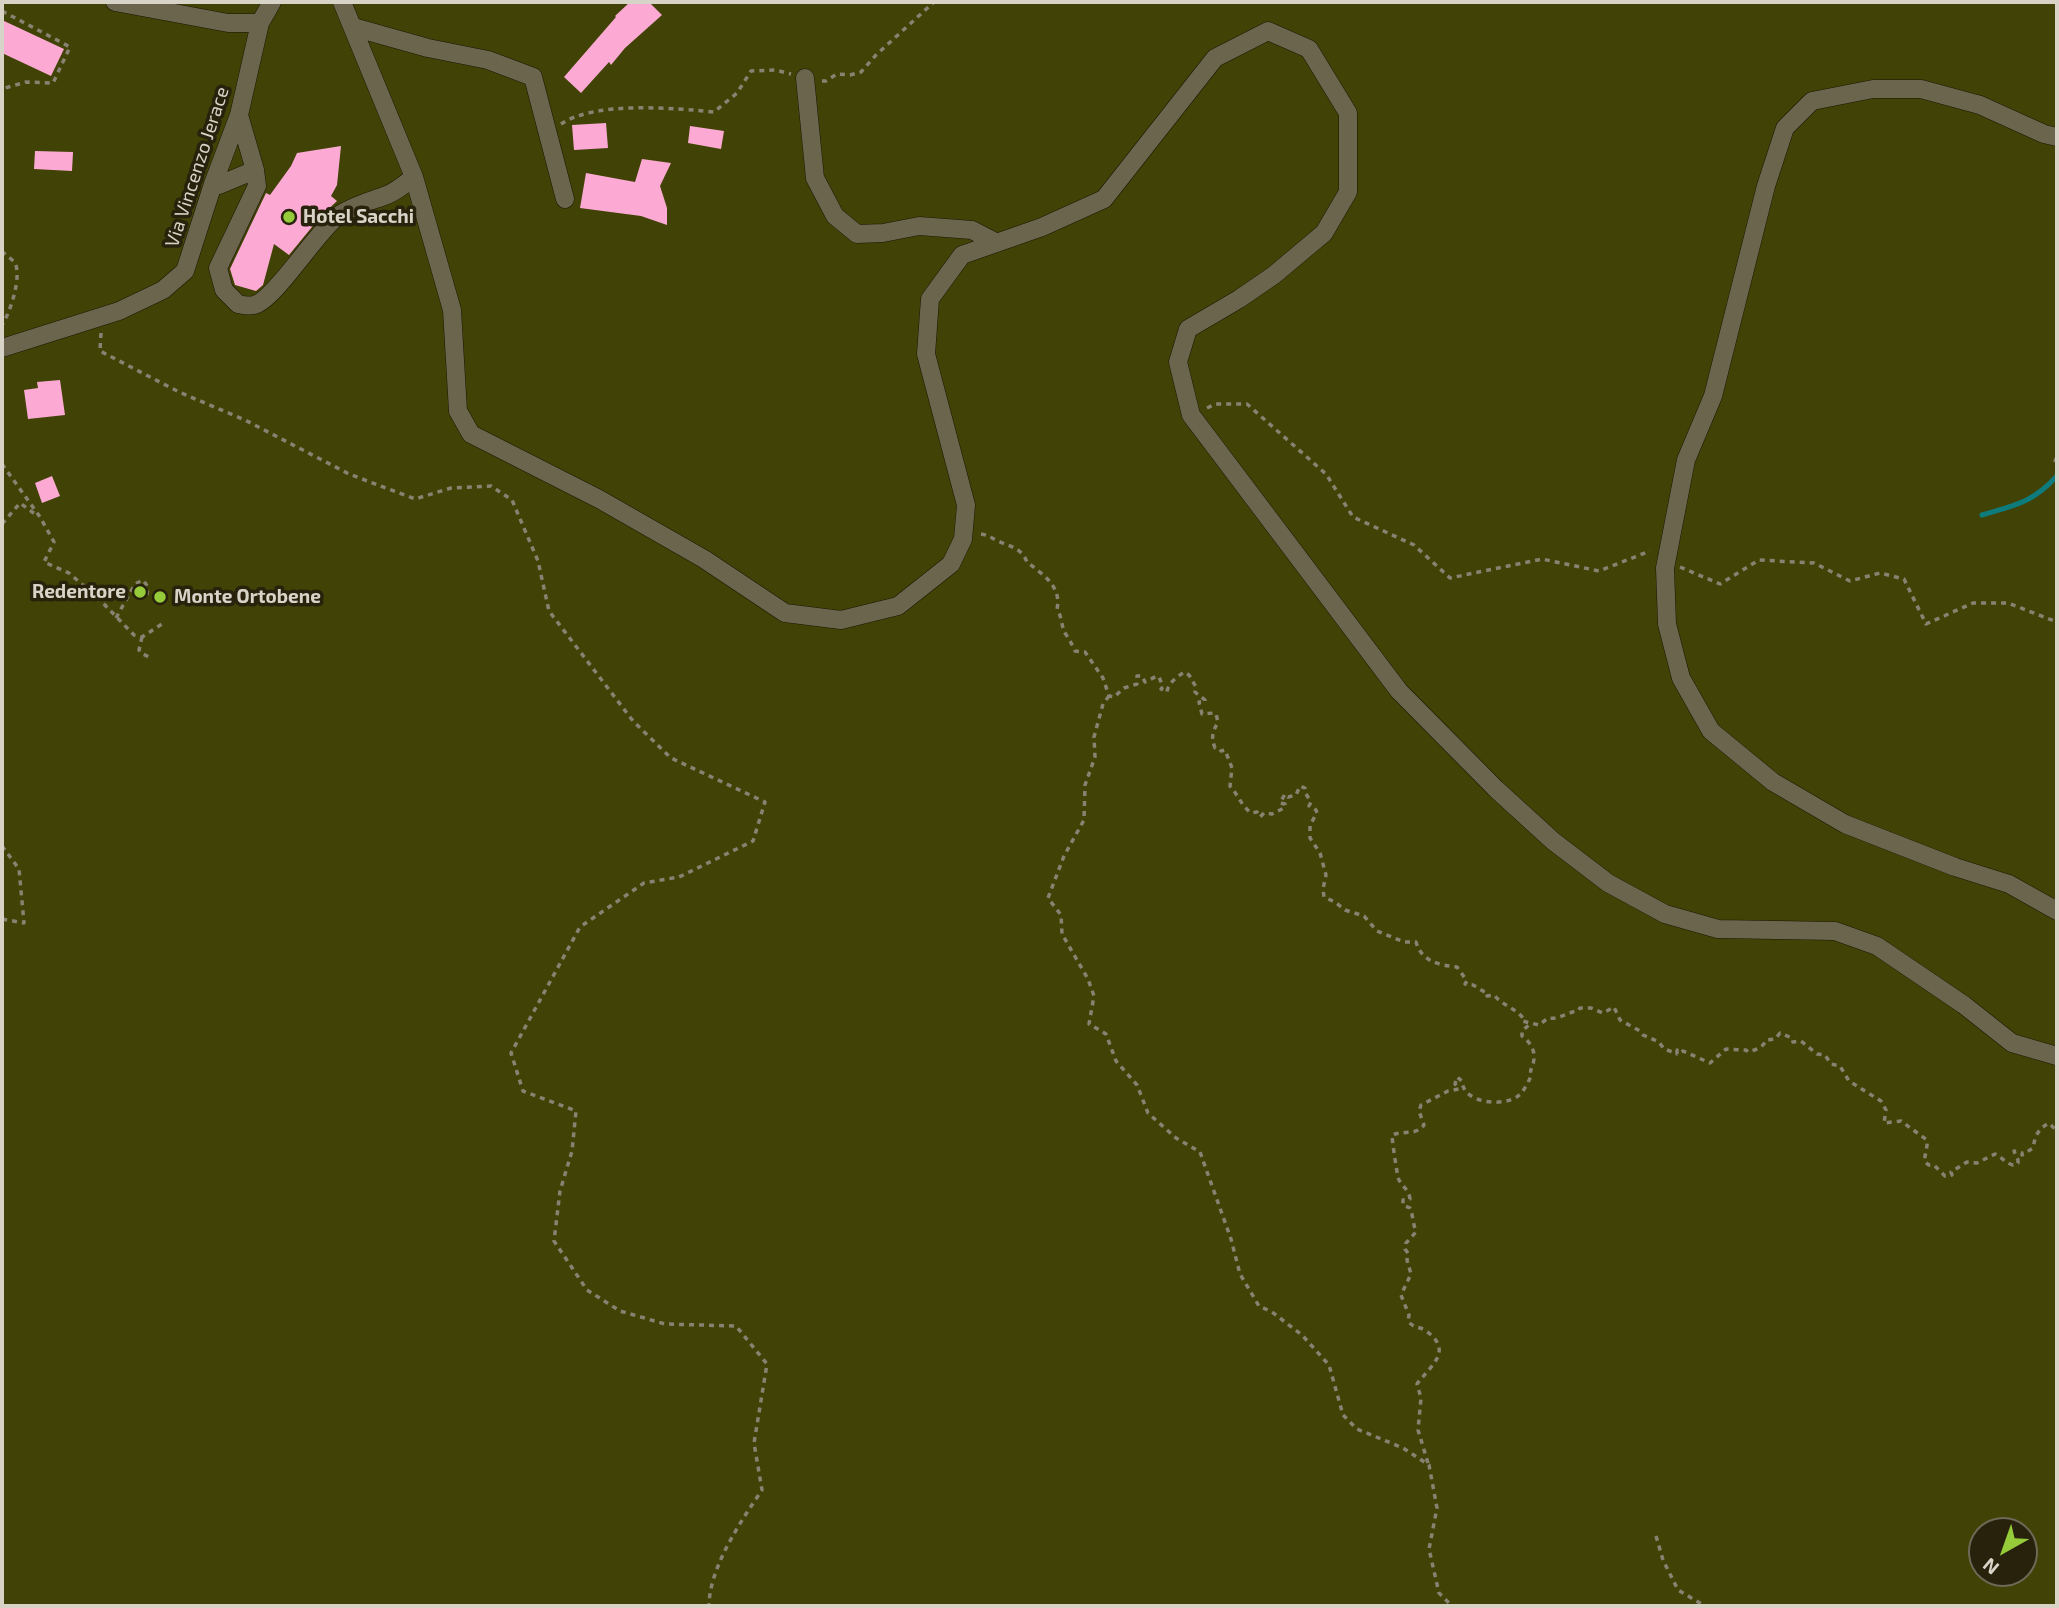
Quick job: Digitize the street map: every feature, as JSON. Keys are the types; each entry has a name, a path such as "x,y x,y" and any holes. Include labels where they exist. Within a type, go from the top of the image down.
{"street":[{"path":"115,2 228,23 260,23"},
{"name":"Via Vincenzo Jerace","path":"2,348 119,311 163,289 185,271 239,115 260,23 272,2"},
{"path":"342,2 414,177 452,310 458,411 471,434 599,499 704,559 785,613 842,620 898,606 951,564 962,539 966,505 926,354 930,299 962,255 1042,227 1104,199 1215,58 1268,31 1309,49 1348,113 1348,192 1324,233 1274,275 1188,329 1178,362 1191,415 1399,691 1534,824 1608,883 1665,914 1718,929 1835,932 1877,946 1964,1005 2012,1043 2057,1056"},
{"path":"353,27 428,48 488,60 533,77 565,200"},
{"path":"805,78 814,178 835,216 857,233 883,233 919,226 972,230 997,243"},
{"path":"2057,137 2044,134 1980,105 1920,89 1873,89 1812,101 1785,128 1766,186 1713,396 1686,460 1665,568 1667,624 1681,678 1712,730 1773,782 1845,824 1955,867 2009,884 2057,911"},
{"path":"239,115 257,186 218,268 224,290 237,304 255,305 267,296 338,215 389,194 414,177"},
{"path":"213,184 219,185 255,170"}],"path":[{"path":"548,134 566,121 620,108 714,112 737,93 751,71 775,70 826,81 837,74 861,72 934,2"},
{"path":"2,11 71,47 53,83 26,82 2,89"},
{"path":"2,251 15,263 17,279 14,295 2,325"},
{"path":"102,316 100,351 179,392 245,420 349,474 415,499 451,488 491,485 512,500 538,561 549,611 633,721 671,758 765,802 753,841 679,877 644,883 580,927 511,1053 523,1091 576,1111 572,1151 560,1191 554,1241 587,1290 620,1311 665,1324 736,1326 766,1364 754,1443 762,1490 736,1530 709,1591 709,1606"},
{"path":"1191,415 1216,404 1247,404 1326,474 1353,517 1414,545 1450,578 1542,559 1599,571 1670,544 1681,567 1720,584 1759,560 1814,564 1850,580 1880,573 1904,579 1926,624 1973,603 2008,603 2057,622"},
{"path":"2057,457 2057,466"},
{"path":"2,464 40,517 54,542 44,562 69,573 134,635 142,637"},
{"path":"2,524 20,503 40,517"},
{"path":"1000,543 1018,550 1027,562 1051,582 1057,596 1057,609 1064,631 1075,650 1085,652 1110,696"},
{"path":"116,618 135,584 143,580 148,587 147,595"},
{"path":"149,657 139,650 142,637 165,622"},
{"path":"1429,1465 1403,1448 1357,1429 1343,1415 1329,1365 1302,1335 1272,1312 1259,1306 1240,1273 1231,1238 1200,1152 1176,1138 1147,1113 1137,1085 1116,1061 1106,1034 1089,1024 1094,996 1088,979 1062,934 1061,915 1048,898 1064,856 1084,820 1085,785 1094,757 1094,737 1103,704 1110,696 1114,697 1124,688 1135,686 1137,676 1142,676 1145,682 1159,677 1163,687 1161,689 1167,692 1174,679 1184,672 1189,675 1196,687 1195,692 1205,700 1199,702 1202,714 1216,714 1218,722 1211,738 1214,748 1224,750 1232,768 1230,786 1241,805 1251,813 1257,812 1260,817 1264,813 1272,814 1284,808 1284,804 1280,803 1285,794 1288,797 1296,795 1300,786 1305,788 1311,802 1309,806 1316,810 1310,825 1310,838 1320,853 1326,875 1324,897 1345,910 1363,916 1377,930 1404,942 1416,942 1422,955 1437,965 1457,967 1467,981 1465,984 1473,985 1488,994 1487,996 1494,995 1500,1003 1516,1010 1523,1018 1522,1021 1539,1025 1548,1018 1556,1019 1580,1008 1591,1008 1603,1013 1614,1007 1620,1020 1659,1042 1664,1049 1672,1052 1677,1050 1677,1054 1684,1051 1710,1063 1726,1049 1748,1052 1757,1049 1766,1040 1775,1039 1780,1033 1792,1038 1793,1042 1801,1041 1816,1054 1825,1055 1830,1064 1840,1066 1849,1081 1881,1101 1886,1110 1884,1123 1900,1121 1927,1140 1925,1162 1945,1176 1952,1175 1951,1172 1967,1162 1977,1163 1994,1154 2006,1163 2018,1163 2014,1152 2022,1154 2033,1148 2040,1127 2049,1123 2057,1131"},
{"path":"2,846 19,869 24,923 2,919"},
{"path":"1452,1606 1439,1593 1429,1549 1437,1508 1429,1465 1418,1430 1422,1398 1417,1384 1432,1363 1438,1360 1441,1352 1438,1343 1425,1330 1411,1326 1401,1295 1411,1274 1406,1243 1416,1232 1412,1212 1403,1205 1403,1200 1410,1199 1409,1193 1398,1178 1395,1149 1391,1143 1392,1136 1398,1133 1420,1131 1424,1125 1419,1111 1420,1105 1448,1091 1460,1089 1455,1084 1457,1077 1462,1081 1465,1092 1483,1101 1507,1104 1517,1097 1531,1077 1529,1070 1534,1058 1527,1039 1522,1036 1522,1031 1530,1024"},
{"path":"1656,1536 1663,1560 1678,1590 1705,1606"}],"shaded area":[{"name":"Monte Ortobene","path":"2,2 2057,2 2057,1606 2,1606"}],"building":[{"path":"630,2 649,2 662,15 625,48 611,65 609,62 581,93 564,77"},
{"path":"2,20 64,49 51,76 2,53"},
{"path":"606,123 608,148 574,150 572,125"},
{"path":"690,126 724,131 721,149 688,143"},
{"name":"Hotel Sacchi","path":"341,146 337,185 331,196 337,201 289,255 274,244 263,285 256,291 235,285 230,269 266,193 270,195 297,153"},
{"path":"35,151 73,152 72,171 34,169"},
{"path":"642,159 671,163 660,186 667,208 667,225 641,216 580,208 586,173 635,182"},
{"path":"60,380 65,415 28,419 24,390 38,388 37,382"},
{"path":"52,476 60,496 42,503 35,483"}],"waterway":[{"path":"1982,515 2031,498 2057,476"}],"place":[{"name":"Hotel Sacchi","path":"289,217"},
{"name":"Redentore","path":"140,592"},
{"name":"Monte Ortobene","path":"160,597"}]}
